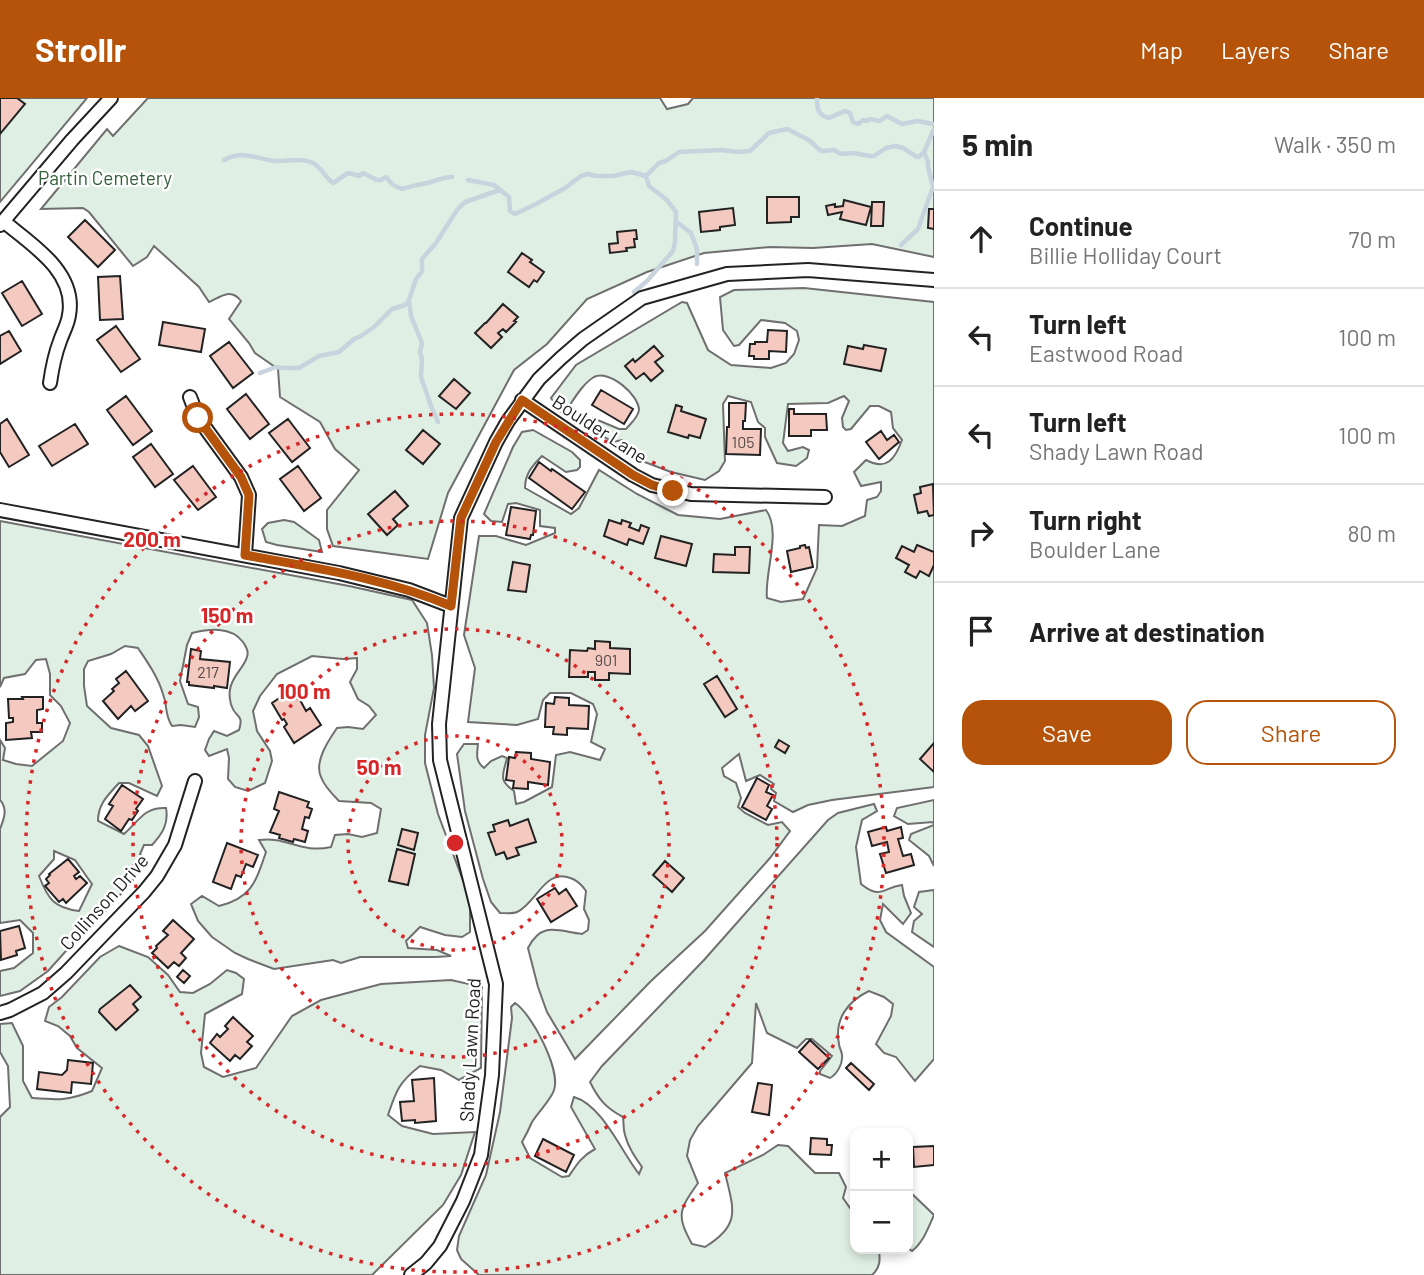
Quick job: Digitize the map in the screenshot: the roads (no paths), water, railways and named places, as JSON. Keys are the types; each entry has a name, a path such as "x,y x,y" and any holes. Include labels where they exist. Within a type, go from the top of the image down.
{"street":[{"path":"50,383 70,313 66,284 48,259 2,223 111,98"},
{"name":"Shady Lawn Road","path":"411,1275 426,1263 442,1244 463,1201 481,1155 492,1075 496,984 440,760 439,724 461,518 496,442 522,400 561,358 583,339 642,298 727,274 808,270 934,280"},
{"path":"190,397 198,418 241,477 249,495 245,555"},
{"name":"Boulder Lane","path":"522,400 652,485 691,494 825,496"},
{"path":"0,510 339,573 409,590 451,606"},
{"name":"Collinson Drive","path":"0,1013 43,993 66,973 144,892 157,876 174,845 195,781"}],"waterway":[{"path":"817,98 819,111 829,118 845,111 850,113 853,122 858,124 870,119 880,121 887,116 902,124 917,121 934,124"},
{"path":"646,176 659,163 679,152 750,151 769,133 787,129 809,140 821,151 834,150 841,154 874,156 895,146 917,157 924,152"},
{"path":"901,245 918,229 933,187 924,152 934,129"},
{"path":"224,160 240,155 274,161 304,160 316,165 333,183 349,173 359,176 363,173 377,180 386,177 393,185 402,189 452,177"},
{"path":"468,180 494,185 509,197 510,211 515,214 565,188 581,176 613,176 631,172 646,176"},
{"path":"634,292 673,251 675,242 676,212 667,200 649,186 646,176"},
{"path":"438,422 421,377 422,343 411,316 409,300 416,279 422,271 422,259 457,210 465,202 500,190"},
{"path":"677,222 691,233 697,249 697,264"},
{"path":"260,373 276,367 299,368 319,356 339,352 374,327 392,309 409,301"}],"park label":[{"name":"Partin Cemetery","path":"105,178"}]}
